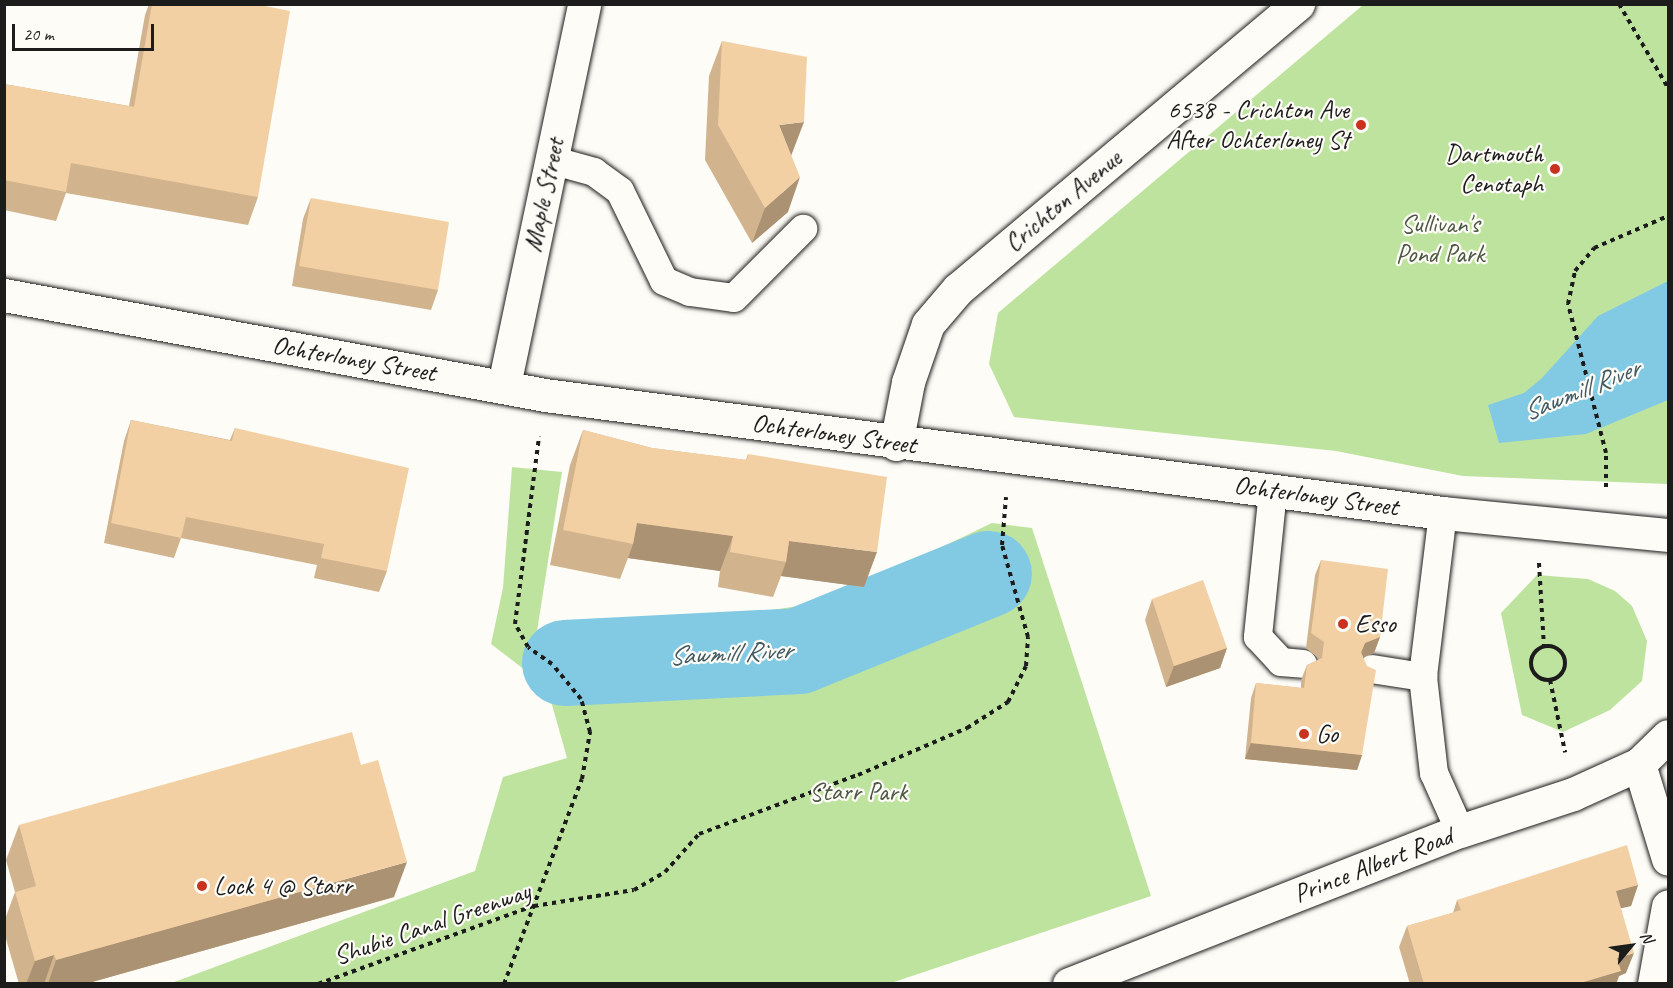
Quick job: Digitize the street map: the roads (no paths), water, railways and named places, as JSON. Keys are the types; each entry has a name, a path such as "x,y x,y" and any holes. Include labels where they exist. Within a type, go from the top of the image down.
{"main road":[{"name":"Maple Street","path":"504,385 584,4"},
{"name":"Crichton Avenue","path":"896,444 908,382 928,324 958,289 1298,4"},
{"name":"Ochterloney Street","path":"4,295 504,385 545,395 896,444 1009,454 1443,513 1668,535"},
{"name":"Prince Albert Road","path":"1069,984 1460,831 1573,794 1639,765 1668,736"},
{"path":"1639,765 1668,859"},
{"path":"1654,984 1668,906"}],"lane":[{"path":"551,160 594,172 620,191 664,281 690,292 734,298 803,229"},
{"path":"1273,491 1258,638 1281,662 1303,664"},
{"path":"1443,513 1423,677 1434,773 1460,831"},
{"path":"1372,669 1423,677"}],"water":[{"path":"1668,281 1668,400 1586,434 1499,443 1488,405 1524,393 1542,378 1598,316"}],"waterway":[{"name":"Sawmill River","path":"565,663 799,651 989,574"}],"place":[{"name":"6538 - Crichton Ave After Ochterloney St","path":"1361,125"},
{"name":"Dartmouth Cenotaph","path":"1555,169"},
{"name":"Esso","path":"1343,624"},
{"name":"Go","path":"1304,734"},
{"name":"Lock 4 @ Starr","path":"202,886"}],"park label":[{"name":"Sullivan's Pond Park","path":"1440,239"},
{"name":"Starr Park","path":"858,792"}]}
